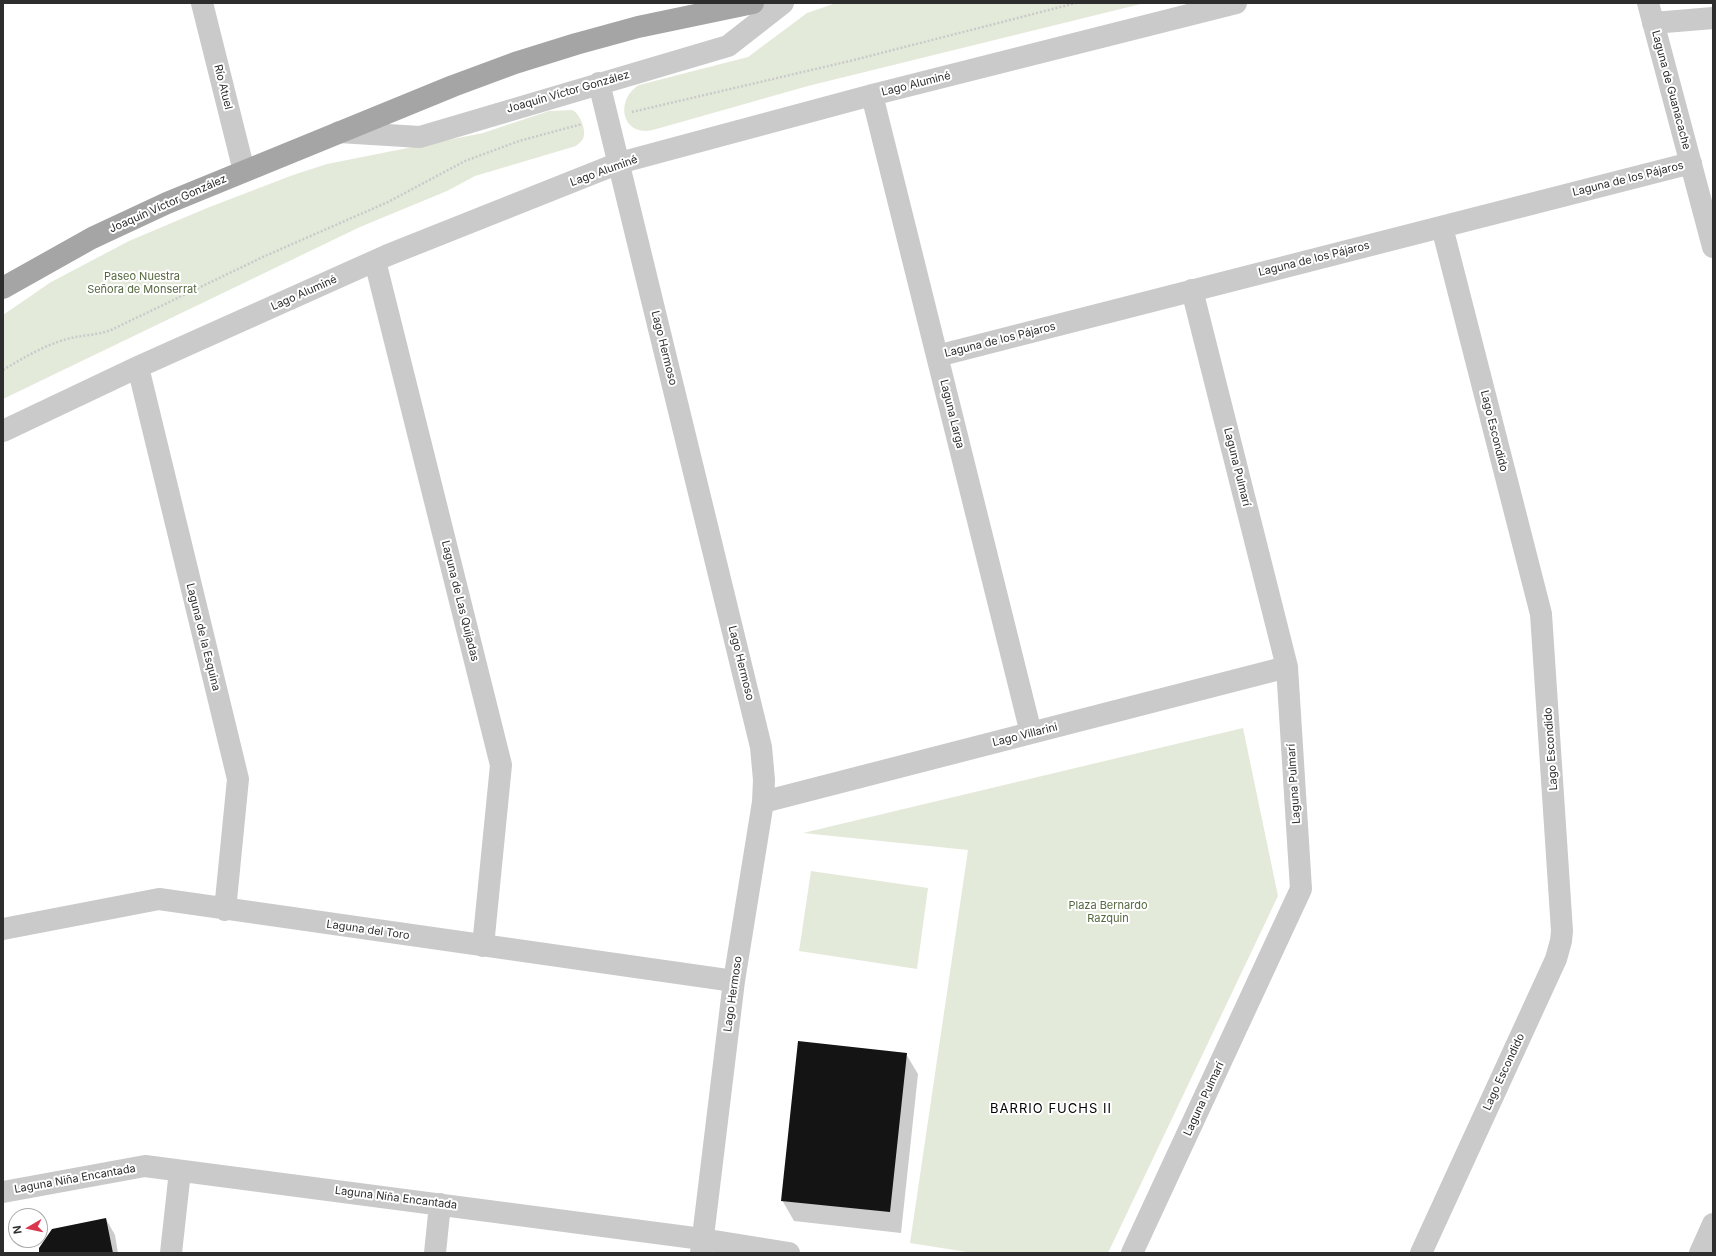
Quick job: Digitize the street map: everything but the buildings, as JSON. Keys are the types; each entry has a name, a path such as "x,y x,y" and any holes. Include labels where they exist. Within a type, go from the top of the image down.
{"main road":[{"name":"Joaquín Víctor González","path":"4,281 167,203 453,86 515,63 569,46 638,27 753,3"}],"street":[{"name":"Río Atuel","path":"202,3 244,171"},
{"name":"Joaquín Víctor González","path":"339,132 420,137 728,46 783,3"},
{"name":"Lago Aluminé","path":"3,431 138,367 375,261 619,163 872,95 1236,3"},
{"path":"1651,13 1713,18"},
{"name":"Laguna de Guanacache","path":"1651,13 1713,247"},
{"name":"Lago Hermoso","path":"599,83 761,747 764,780 763,802 734,981 702,1246"},
{"name":"Laguna Larga","path":"872,95 1032,733"},
{"name":"Laguna de los Pájaros","path":"937,356 1691,163"},
{"name":"Lago Escondido","path":"1420,1253 1556,959 1562,941 1541,614 1442,226"},
{"name":"Laguna de Las Quijadas","path":"375,261 500,765 483,946"},
{"name":"Laguna Pulmarí","path":"1132,1253 1301,889 1287,667 1192,290"},
{"name":"Laguna de la Esquina","path":"138,367 238,778 225,910"},
{"name":"Lago Villarini","path":"763,802 1287,667"},
{"name":"Laguna del Toro","path":"3,929 159,899 225,910 734,981"},
{"name":"Laguna Niña Encantada","path":"3,1192 145,1166 440,1204 702,1246 789,1253"},
{"path":"171,1253 180,1171"},
{"path":"436,1253 440,1204"},
{"path":"1700,1253 1713,1224"}],"path":[{"path":"3,370 46,345 111,330 265,256 388,202 465,161 491,150 547,133 854,60 1076,3"}],"green space":[{"path":"836,3 1145,3 808,86 660,128 645,131 636,129 630,125 626,119 624,112 627,97 632,90 639,85 748,57 807,13"},
{"name":"Paseo Nuestra Señora de Monserrat","path":"572,110 580,118 584,132 583,139 576,146 475,176 447,191 360,227 3,399 3,315 51,282 129,241 207,208 293,175 327,164 483,133 549,111"},
{"name":"Plaza Bernardo Razquin","path":"1243,728 1278,896 1108,1253 973,1253 910,1243 968,850 803,833"},
{"path":"811,871 928,888 917,969 799,951"}],"district":[{"name":"BARRIO FUCHS II","path":"1051,1109"}]}
